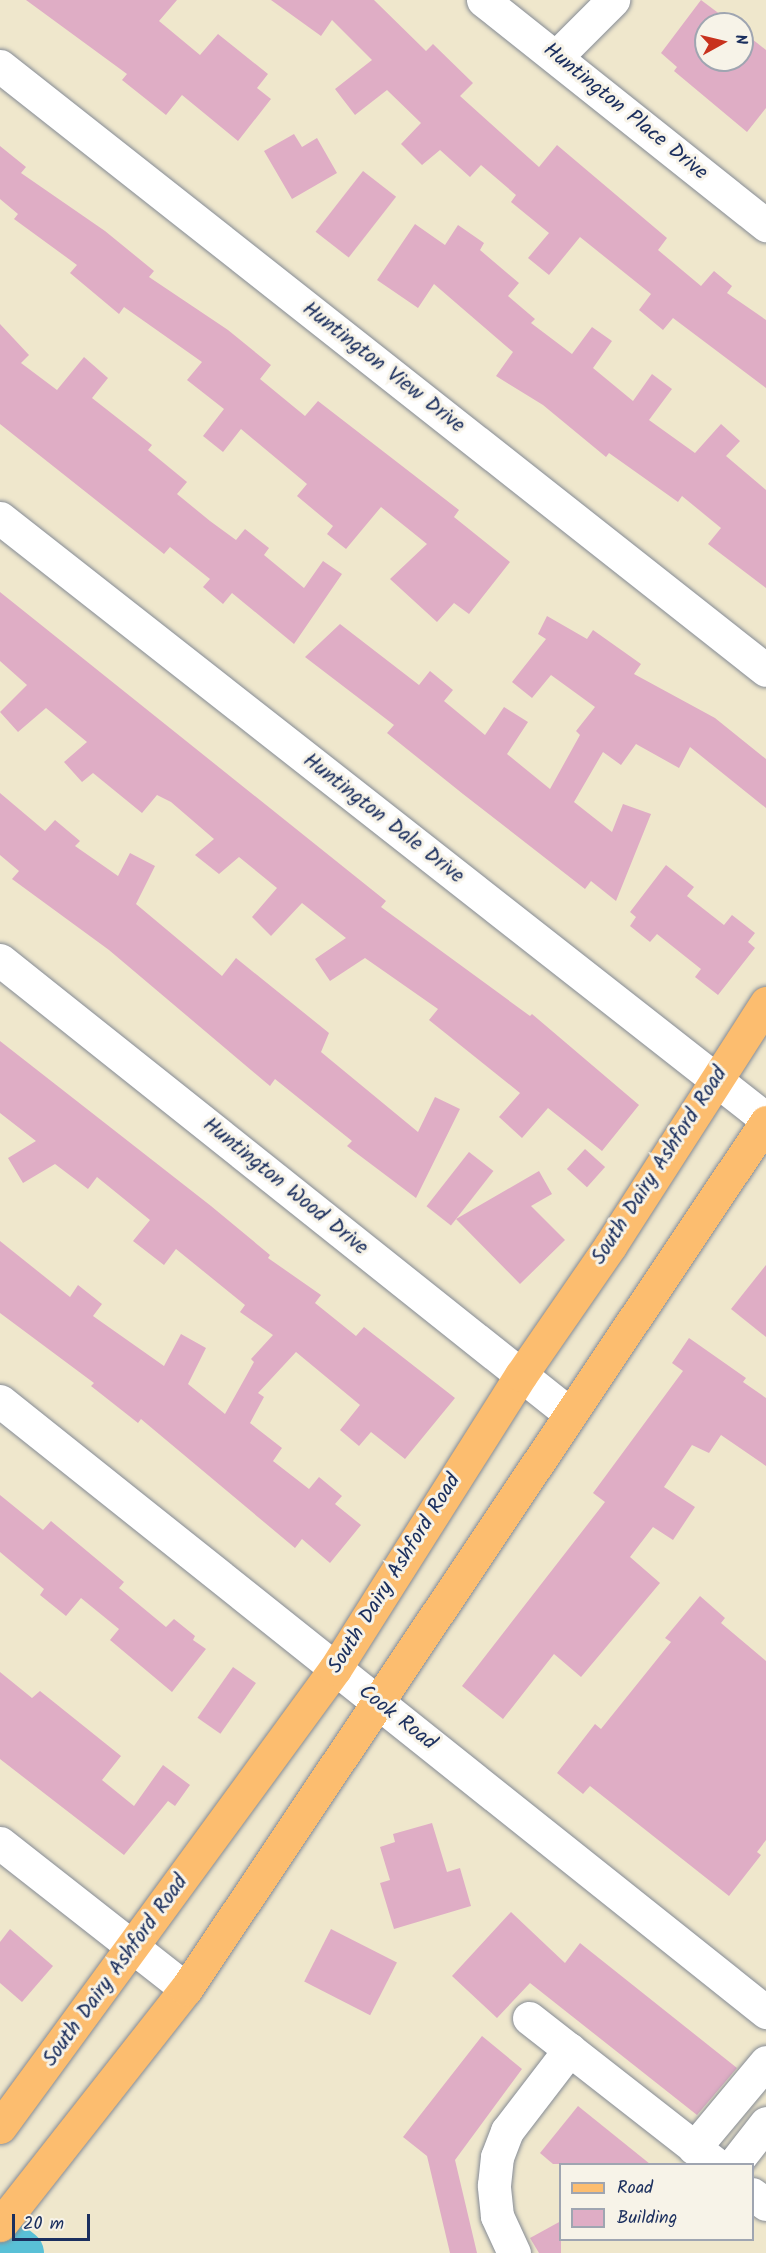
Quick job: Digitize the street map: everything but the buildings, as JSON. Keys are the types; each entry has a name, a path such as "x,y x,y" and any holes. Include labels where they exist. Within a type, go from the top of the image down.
{"main road":[{"name":"South Dairy Ashford Road","path":"0,2127 134,1949 335,1670 521,1375 610,1246 715,1079 766,1003"},
{"path":"0,2225 38,2181 186,1989 380,1705 766,1120"}],"street":[{"name":"Huntington Place Drive","path":"483,0 766,225"},
{"path":"556,57 613,0"},
{"name":"Huntington View Drive","path":"0,66 766,670"},
{"name":"Huntington Dale Drive","path":"0,518 766,1120"},
{"name":"Huntington Wood Drive","path":"0,960 570,1414"},
{"name":"Cook Road","path":"0,1401 766,2012"},
{"path":"0,1843 186,1989"},
{"path":"529,2018 705,2156 766,2062"},
{"path":"514,2253 497,2216 497,2157 507,2131 570,2049"},
{"path":"735,2163 766,2123"},
{"path":"754,2195 766,2204"}],"waterway":[{"path":"0,2236 21,2253"}]}
